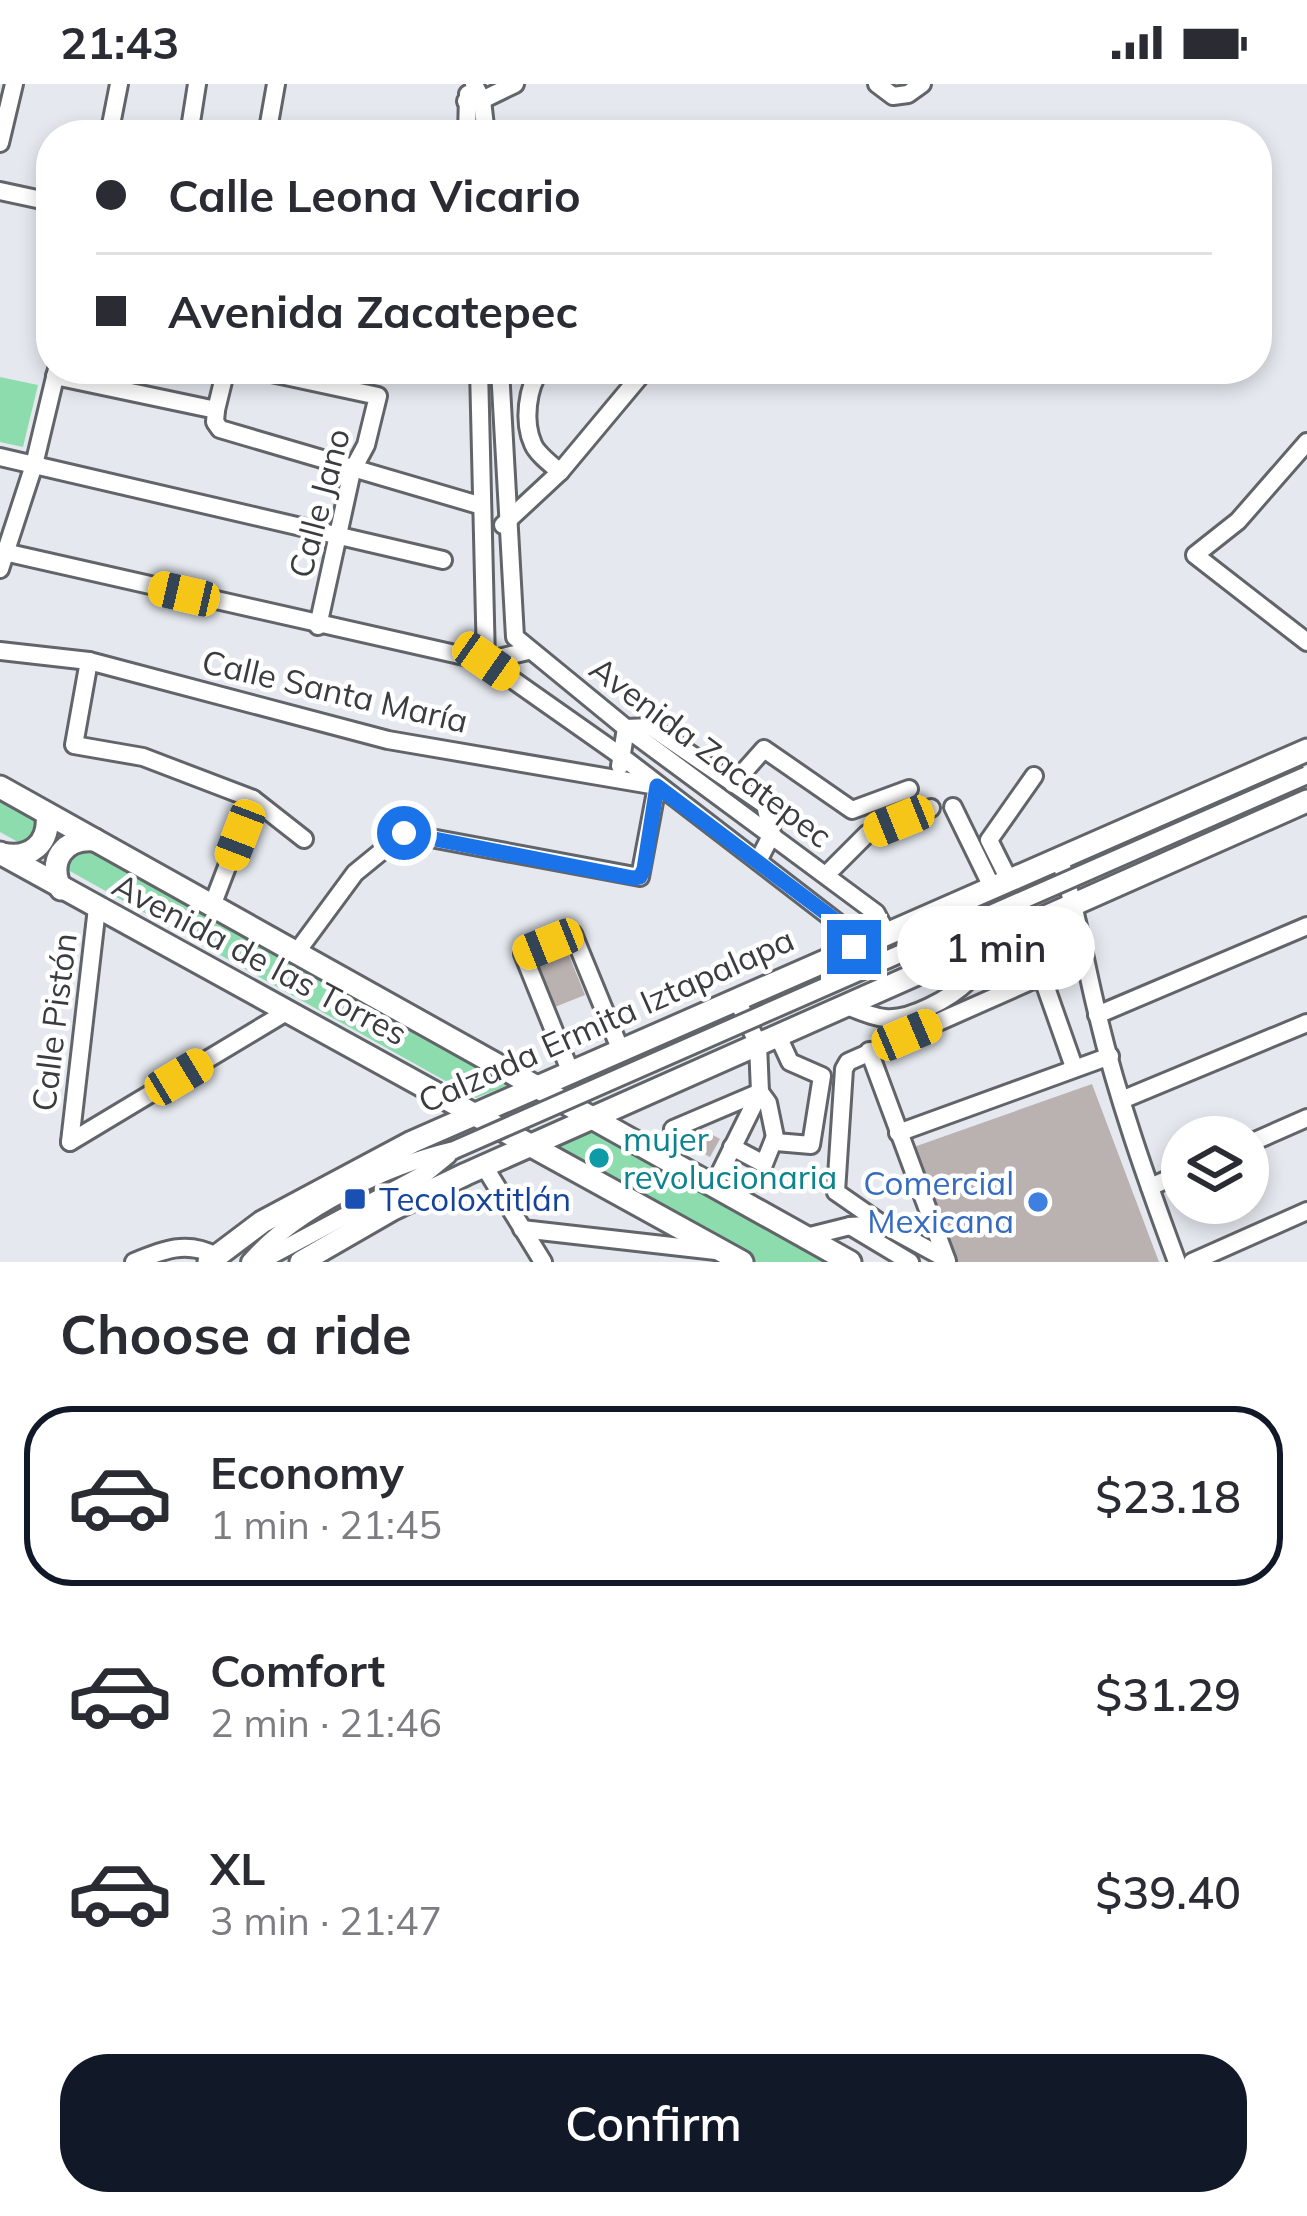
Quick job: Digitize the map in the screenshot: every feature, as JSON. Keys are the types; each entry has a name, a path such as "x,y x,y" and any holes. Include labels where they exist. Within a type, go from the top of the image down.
{"main road":[{"name":"Calzada Ermita Iztapalapa","path":"212,1259 262,1222 314,1193 476,1113 1307,750"},
{"name":"Avenida de las Torres","path":"0,787 850,1262"},
{"path":"301,1262 393,1209 484,1166 1307,801"},
{"path":"1,853 24,855 37,848 46,836 47,814"},
{"path":"61,889 55,875 60,853 80,839 96,840"},
{"name":"Avenida de las Torres","path":"1,853 732,1257"}],"street":[{"path":"0,143 14,84"},
{"path":"112,120 119,84"},
{"path":"191,120 197,84"},
{"path":"270,120 276,84"},
{"path":"473,92 515,84"},
{"path":"877,84 893,96 908,94 922,84"},
{"path":"0,191 36,199"},
{"path":"2,557 34,465 53,384"},
{"path":"104,384 216,410"},
{"path":"222,384 215,422 220,429 482,506"},
{"name":"Calle Jano","path":"318,626 352,471 366,446 378,395 325,384"},
{"path":"478,384 486,661"},
{"path":"501,384 515,637 528,651"},
{"path":"531,384 533,446 560,472"},
{"path":"483,540 560,472 633,384"},
{"path":"1307,442 1238,521 1195,556 1307,642"},
{"path":"0,457 443,560"},
{"name":"Avenida Zacatepec","path":"2,557 486,661 621,756 847,929 854,947"},
{"name":"Calle Santa María","path":"0,650 89,662 388,740 657,786"},
{"name":"Avenida Zacatepec","path":"486,661 528,651 876,913 886,932"},
{"path":"89,662 74,745 143,757 254,799 304,839"},
{"path":"599,777 618,770 626,728 651,728 765,805 772,834 758,861"},
{"path":"733,784 764,749 852,811 909,789"},
{"path":"250,1262 271,1238 413,1160 454,1150 1307,775"},
{"path":"1000,884 989,840 1034,776"},
{"path":"296,953 355,874 404,833 640,877 657,786"},
{"path":"212,906 254,799"},
{"path":"826,875 867,834 931,808"},
{"path":"953,808 1000,884"},
{"path":"1059,858 1075,903 1097,1015 1177,1262"},
{"name":"Calle Pistón","path":"97,908 70,1142 288,1011"},
{"path":"1097,1015 1307,926"},
{"path":"571,1073 523,954 573,934 621,1051"},
{"path":"947,1260 836,1192 844,1069 937,1012 968,981 975,948"},
{"path":"845,1005 884,1018 898,1017 937,1012 1033,980 1044,982 1074,1067"},
{"path":"736,1000 790,1063 822,1076 811,1145 774,1139"},
{"path":"1124,1100 1307,1023"},
{"path":"714,1185 760,1092 768,1040"},
{"path":"869,1051 947,1260"},
{"path":"898,1133 1110,1056"},
{"path":"673,1129 760,1092"},
{"path":"732,1148 764,1164 774,1139 768,1103 760,1092"},
{"path":"1269,1135 1307,1118"},
{"path":"260,1262 426,1173 454,1150"},
{"path":"484,1166 543,1262"},
{"path":"1150,1187 1161,1182"},
{"path":"1192,1262 1307,1211"},
{"path":"806,1237 882,1224"},
{"path":"850,1226 912,1262"},
{"path":"522,1229 732,1257"},
{"path":"907,1237 912,1262"},
{"path":"134,1262 174,1247 202,1248 212,1259"}],"green space":[{"path":"0,377 38,385 23,447 0,442"},
{"path":"0,801 511,1084 476,1098 0,832"},
{"path":"594,1131 831,1262 755,1262 550,1149"}],"building":[{"path":"557,926 585,995 555,1007 528,938"},
{"path":"1092,1084 1159,1262 955,1262 911,1148"},
{"path":"697,1126 720,1139 710,1157 687,1145"},
{"path":"408,1166 412,1175 295,1241 290,1232"}],"place":[{"name":"mujer revolucionaria","path":"599,1158"},
{"name":"Tecoloxtitlán","path":"355,1199"},
{"name":"Comercial Mexicana","path":"1038,1202"}],"route":[{"path":"404,833 640,877 657,786 847,929 854,947"}]}
